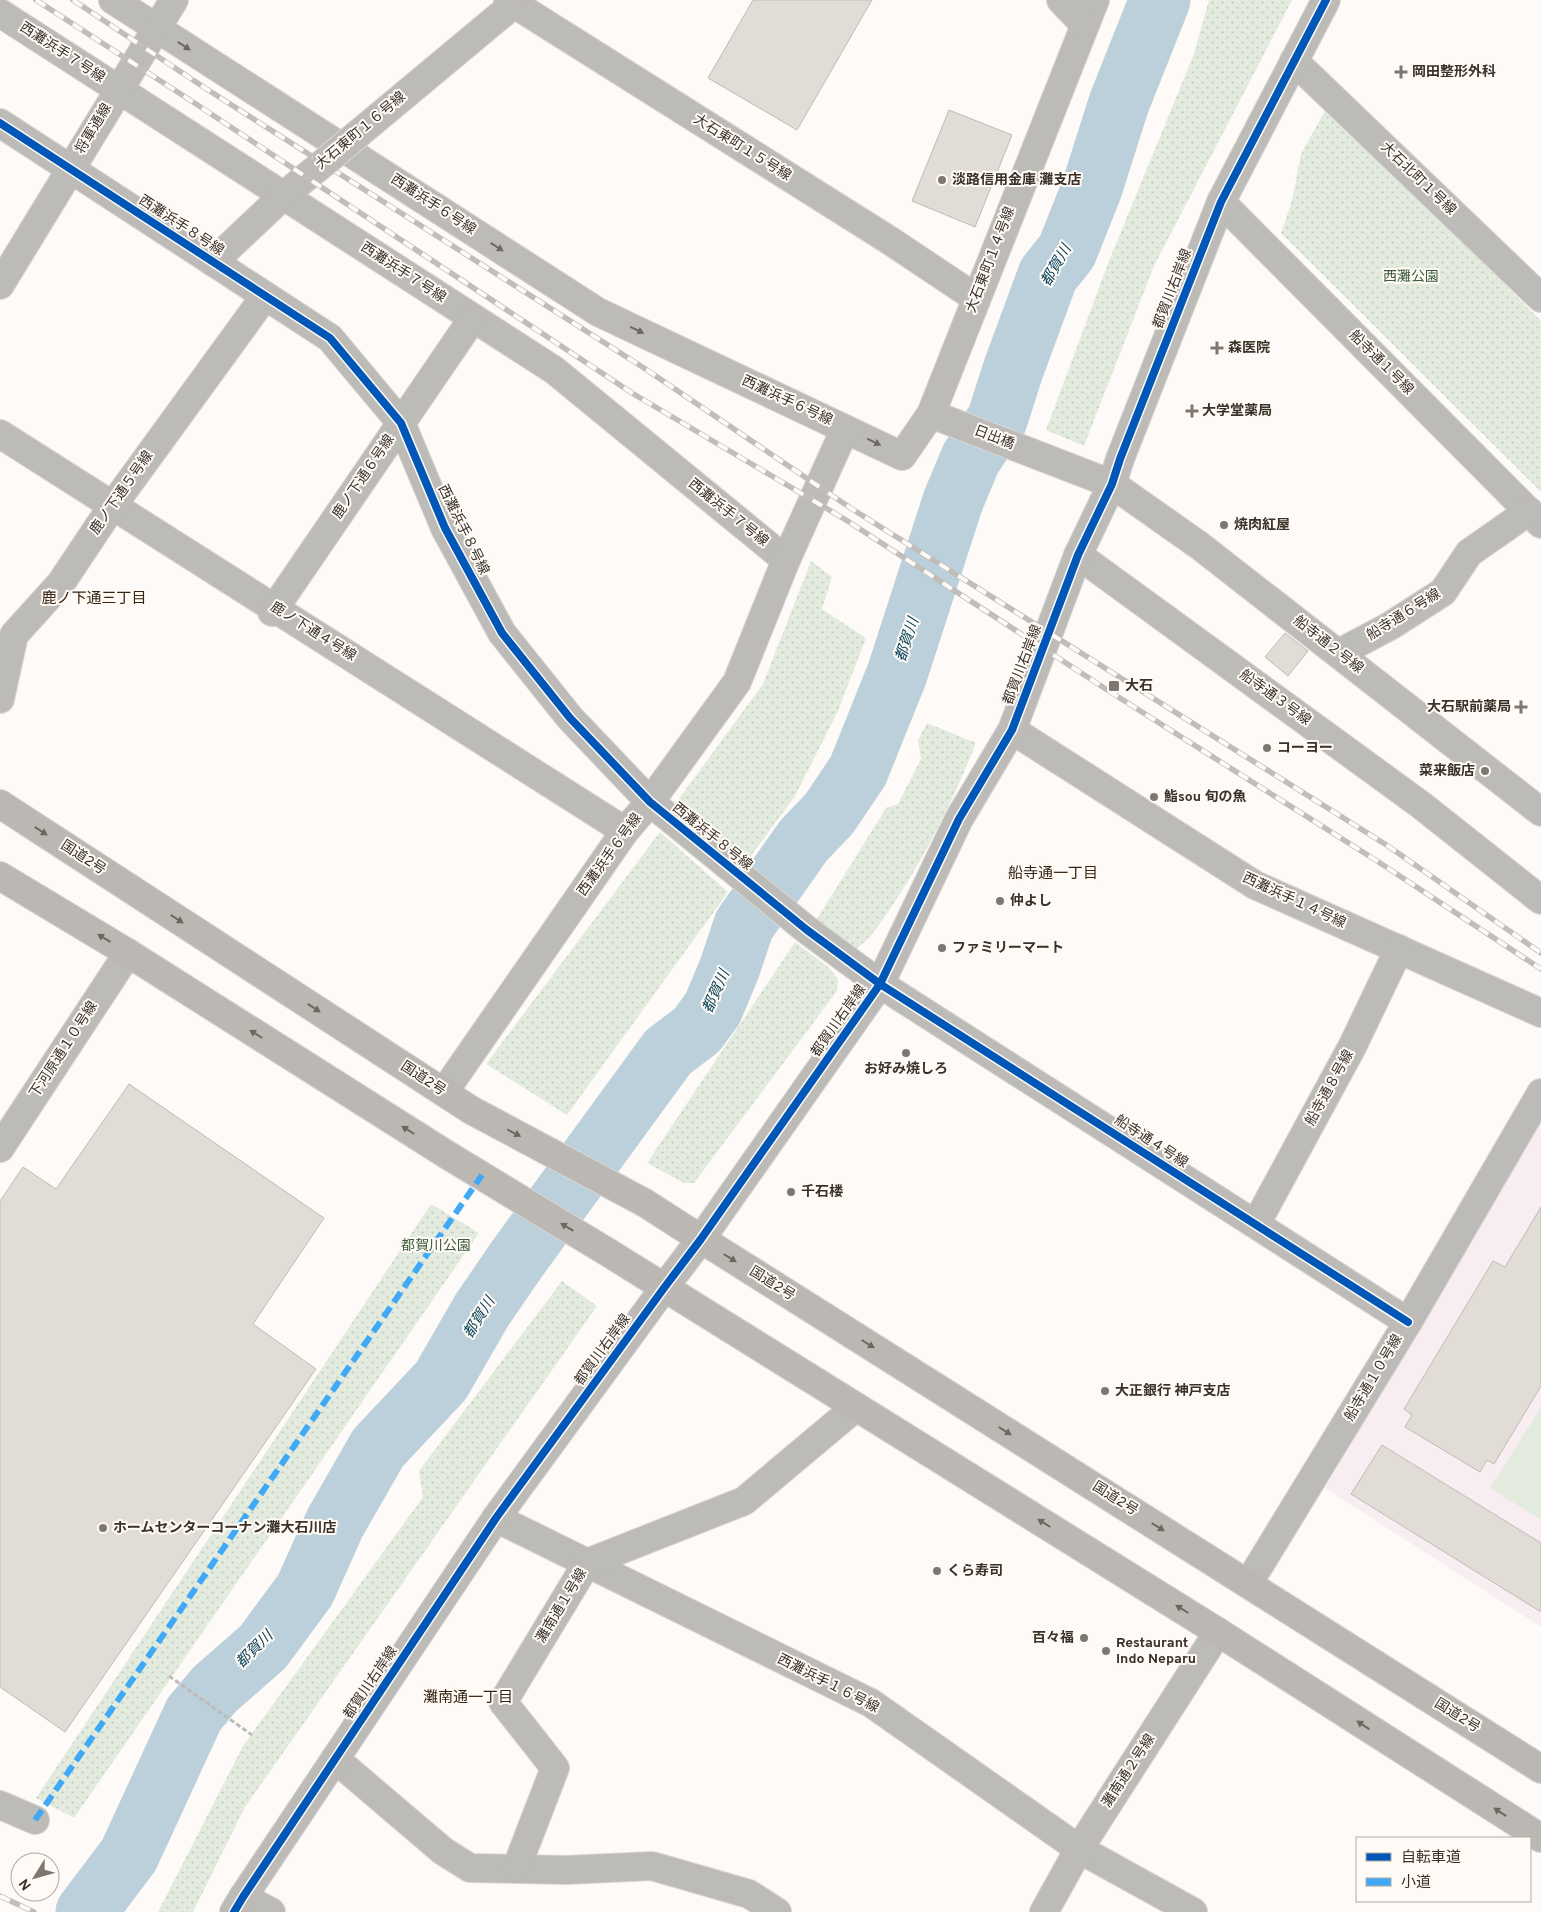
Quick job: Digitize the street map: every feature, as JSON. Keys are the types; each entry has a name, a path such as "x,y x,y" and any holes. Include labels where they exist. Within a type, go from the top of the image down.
{"highway":[{"name":"国道2号","path":"0,804 471,1110 646,1203 1541,1768"},
{"path":"0,876 128,953 449,1156 856,1406 1218,1632 1541,1838"}],"street":[{"name":"西灘浜手６号線","path":"113,0 598,312 845,429 786,560 737,682 650,802 625,831 444,1092"},
{"name":"将軍通線","path":"0,286 118,89 174,0"},
{"path":"1061,0 1089,12"},
{"name":"都賀川右岸線","path":"238,1904 496,1518 701,1239 880,984 959,819 1012,730 1078,555 1112,484 1120,459 1221,202 1326,0"},
{"name":"大石東町１６号線","path":"213,262 283,196 511,2"},
{"name":"大石東町１５号線","path":"511,2 889,240 976,298"},
{"name":"大石東町１４号線","path":"845,429 902,456 940,418 976,298 1089,12"},
{"name":"西灘浜手７号線","path":"0,13 554,370 786,560"},
{"name":"大石北町１号線","path":"1294,61 1541,298"},
{"name":"西灘浜手８号線","path":"0,123 330,338 401,423 445,528 502,633 570,718 650,802 806,930 880,984"},
{"name":"船寺通１号線","path":"1221,202 1535,517"},
{"name":"鹿ノ下通５号線","path":"0,699 14,635 61,583 113,505 265,296"},
{"name":"鹿ノ下通６号線","path":"274,610 473,318"},
{"name":"日出橋","path":"940,418 1112,484"},
{"name":"鹿ノ下通４号線","path":"0,434 274,610 625,831"},
{"name":"船寺通２号線","path":"1112,484 1200,546 1541,812"},
{"name":"船寺通６号線","path":"1339,654 1390,626 1443,592 1469,552 1535,517"},
{"name":"船寺通３号線","path":"1078,555 1421,805 1541,900"},
{"name":"西灘浜手１４号線","path":"1012,730 1255,886 1541,1013"},
{"name":"船寺通８号線","path":"1256,1224 1353,1045 1399,949"},
{"name":"下河原通１０号線","path":"0,1148 128,953"},
{"name":"船寺通４号線","path":"880,984 1408,1322"},
{"name":"船寺通１０号線","path":"1248,1584 1408,1322 1541,1093"},
{"name":"灘南通１号線","path":"516,1869 555,1768 503,1702 587,1563 744,1501 856,1406"},
{"name":"西灘浜手１６号線","path":"496,1518 871,1703 1079,1849 1193,1912"},
{"name":"灘南通２号線","path":"1044,1912 1079,1849 1218,1632"},
{"path":"335,1759 443,1851 470,1868 566,1870 652,1866 749,1894 777,1912"},
{"path":"0,1805 34,1820"},
{"path":"238,1904 270,1912"}],"path":[{"path":"168,1676 252,1735"}],"shaded area":[{"path":"1541,1120 1541,1627 1325,1488"}],"green space":[{"path":"1209,0 1292,0 1154,266 1084,446 1046,430 1109,261 1194,54"},
{"name":"西灘公園","path":"1327,107 1541,321 1541,492 1281,233 1292,201 1301,154"},
{"path":"811,561 832,577 822,609 866,638 838,711 795,796 747,861 673,807 763,684"},
{"path":"927,723 976,743 958,786 927,849 879,925 856,949 814,924 886,808 898,804 921,759 918,740"},
{"path":"660,832 728,892 567,1115 486,1064"},
{"path":"795,942 828,967 838,979 837,991 694,1183 684,1183 647,1163"},
{"name":"都賀川公園","path":"431,1204 479,1233 74,1818 36,1798"},
{"path":"562,1281 597,1306 245,1807 193,1912 158,1912 243,1746 423,1497 419,1471"},
{"path":"1541,1407 1541,1520 1490,1488"}],"building":[{"path":"753,0 872,0 797,130 708,78"},
{"path":"949,110 1012,135 975,227 912,201"},
{"path":"1285,633 1308,651 1288,676 1265,657"},
{"name":"ホームセンターコーナン灘大石川店","path":"129,1084 324,1218 253,1324 316,1369 65,1732 0,1687 0,1201 23,1167 56,1189"},
{"path":"1541,1207 1541,1386 1494,1464 1487,1460 1480,1472 1405,1427 1412,1415 1404,1409 1493,1261 1505,1267"},
{"path":"1382,1445 1541,1543 1541,1612 1351,1494"}],"waterway":[{"name":"都賀川","path":"86,1912 129,1855 194,1714 215,1689 263,1647 305,1590 335,1523 378,1448 441,1381 482,1310 517,1259 668,1052 697,1030 713,1008 730,967 744,925 804,840 829,814 858,771 897,674 953,501 971,458 997,420 1048,275 1067,251 1092,188 1119,103 1160,0"}],"railway":[{"path":"36,0 632,393 846,520 1112,693 1377,861 1541,969"},
{"path":"73,0 205,88 644,368 852,509 1388,846 1541,953"},
{"path":"0,1896 34,1912"}],"marked path":[{"path":"35,1820 482,1175"}],"cycle path":[{"path":"234,1912 496,1518 701,1239 880,984 959,819 1012,730 1078,555 1112,484 1120,459 1221,202 1326,0"},
{"path":"0,123 330,338 401,423 445,528 502,633 570,718 650,802 807,930 880,984 1408,1322"}],"place":[{"name":"岡田整形外科","path":"1401,72"},
{"name":"淡路信用金庫 灘支店","path":"942,180"},
{"name":"森医院","path":"1217,348"},
{"name":"大学堂薬局","path":"1192,411"},
{"name":"焼肉紅屋","path":"1224,525"},
{"name":"大石","path":"1114,686"},
{"name":"大石駅前薬局","path":"1521,707"},
{"name":"コーヨー","path":"1267,748"},
{"name":"菜来飯店","path":"1485,771"},
{"name":"鮨sou 旬の魚","path":"1154,797"},
{"name":"仲よし","path":"1000,901"},
{"name":"ファミリーマート","path":"942,948"},
{"name":"お好み焼しろ","path":"906,1053"},
{"name":"千石楼","path":"791,1192"},
{"name":"大正銀行 神戸支店","path":"1105,1391"},
{"name":"ホームセンターコーナン灘大石川店","path":"103,1528"},
{"name":"くら寿司","path":"937,1571"},
{"name":"百々福","path":"1084,1638"},
{"name":"Restaurant Indo Neparu","path":"1106,1651"}],"district":[{"name":"鹿ノ下通三丁目","path":"94,599"},
{"name":"船寺通一丁目","path":"1053,874"},
{"name":"灘南通一丁目","path":"468,1698"}]}
